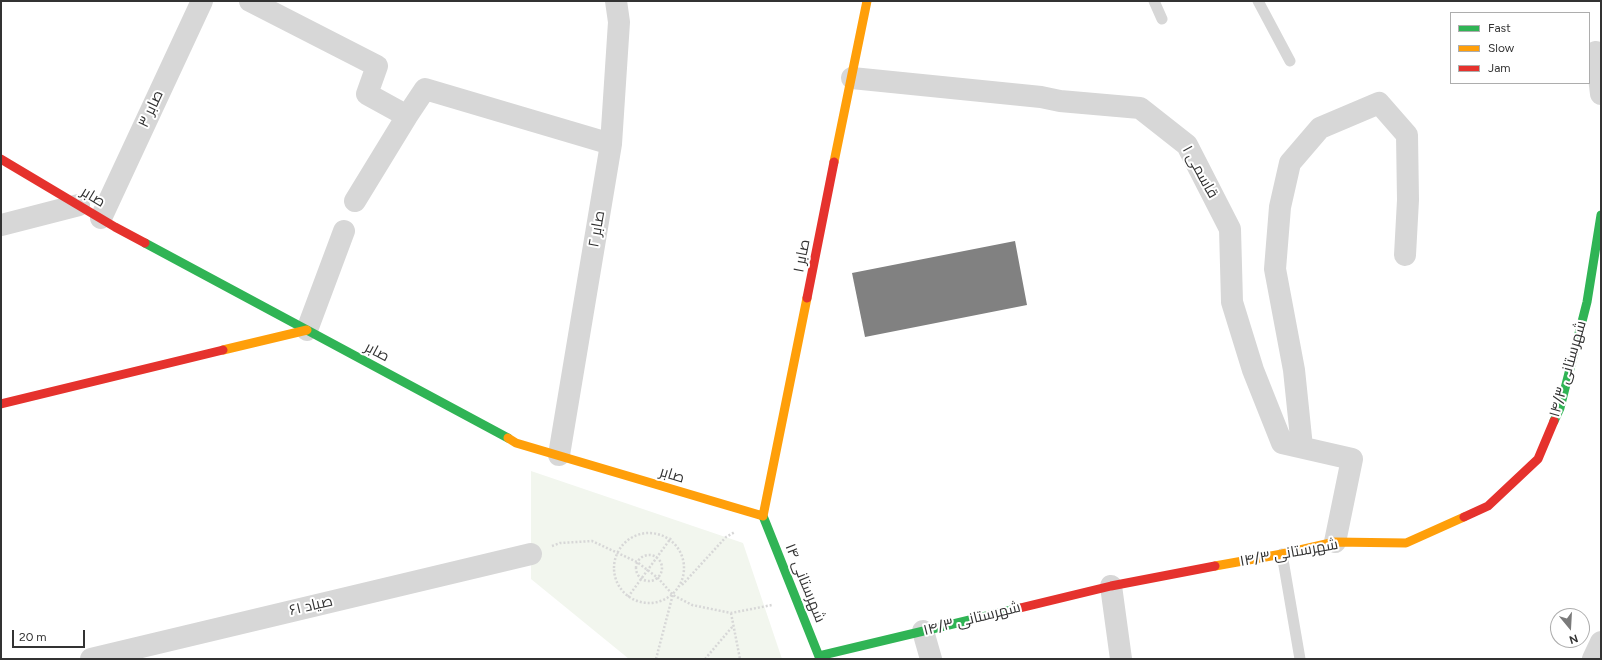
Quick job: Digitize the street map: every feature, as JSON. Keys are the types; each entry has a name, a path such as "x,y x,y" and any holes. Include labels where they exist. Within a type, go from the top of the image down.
{"street":[{"name":"صابر ۳","path":"101,218 202,1"},
{"path":"250,1 377,66 367,94 407,116"},
{"name":"صابر ۲","path":"559,455 611,144 619,22 616,1"},
{"name":"صابر ۱","path":"763,516 867,1"},
{"path":"1596,52 1601,94"},
{"name":"قاسمی ۱","path":"852,78 1041,97 1060,101 1140,108 1187,145 1230,229 1232,302 1253,370 1282,443 1302,447"},
{"path":"355,201 425,89 611,144"},
{"path":"1335,542 1352,459 1302,447 1294,370 1275,269 1280,207 1290,163 1320,128 1379,102 1407,135 1408,200 1405,255"},
{"name":"صابر","path":"1,159 101,218 516,443 763,516"},
{"path":"1,225 79,205"},
{"name":"شهرستانی ۱۴/۳","path":"820,658 923,631 1111,586 1282,554 1335,542 1406,543 1488,506 1538,459 1560,408 1587,302 1601,215"},
{"path":"1,404 307,330 344,231"},
{"name":"شهرستانی ۱۴","path":"763,516 820,658"},
{"name":"صیاد ۶۱","path":"91,659 531,554"},
{"path":"1111,586 1121,659"},
{"path":"923,631 931,659"},
{"path":"1593,659 1601,642"}],"lane":[{"path":"1154,1 1162,19"},
{"path":"1258,1 1290,61"},
{"path":"1282,554 1300,659"}],"path":[{"path":"656,659 673,595 683,582 685,566 681,550 671,538 656,532 640,533 626,541 616,554 613,569 618,585 628,597 643,603 659,602 673,595 726,537 763,516"},
{"path":"628,597 671,538"},
{"path":"531,554 560,543 592,541 616,554 637,562 658,578 673,595 692,605 731,614 796,599"},
{"path":"652,554 657,556 663,567 662,573 653,581 647,581 638,574 636,568 637,562 646,555 652,554"},
{"path":"731,614 740,659"},
{"path":"705,659 733,626"}],"shaded area":[{"path":"531,471 743,543 782,659 629,659 531,579"}],"building":[{"path":"1015,241 1027,305 865,337 852,273"}],"traffic: fast":[{"path":"1554,421 1560,408 1587,302 1601,215"},
{"path":"145,243 508,438"},
{"path":"763,516 820,659"},
{"path":"819,656 1020,608"}],"traffic: slow":[{"path":"834,162 867,1"},
{"path":"763,516 807,298"},
{"path":"223,350 307,330"},
{"path":"508,438 516,443 763,516"},
{"path":"1215,566 1282,554 1335,542 1406,543 1464,517"}],"traffic: jam":[{"path":"1,159 115,227 145,243"},
{"path":"807,298 834,162"},
{"path":"1,404 223,350"},
{"path":"1464,517 1488,506 1538,459 1554,421"},
{"path":"1020,608 1111,586 1215,566"}]}
